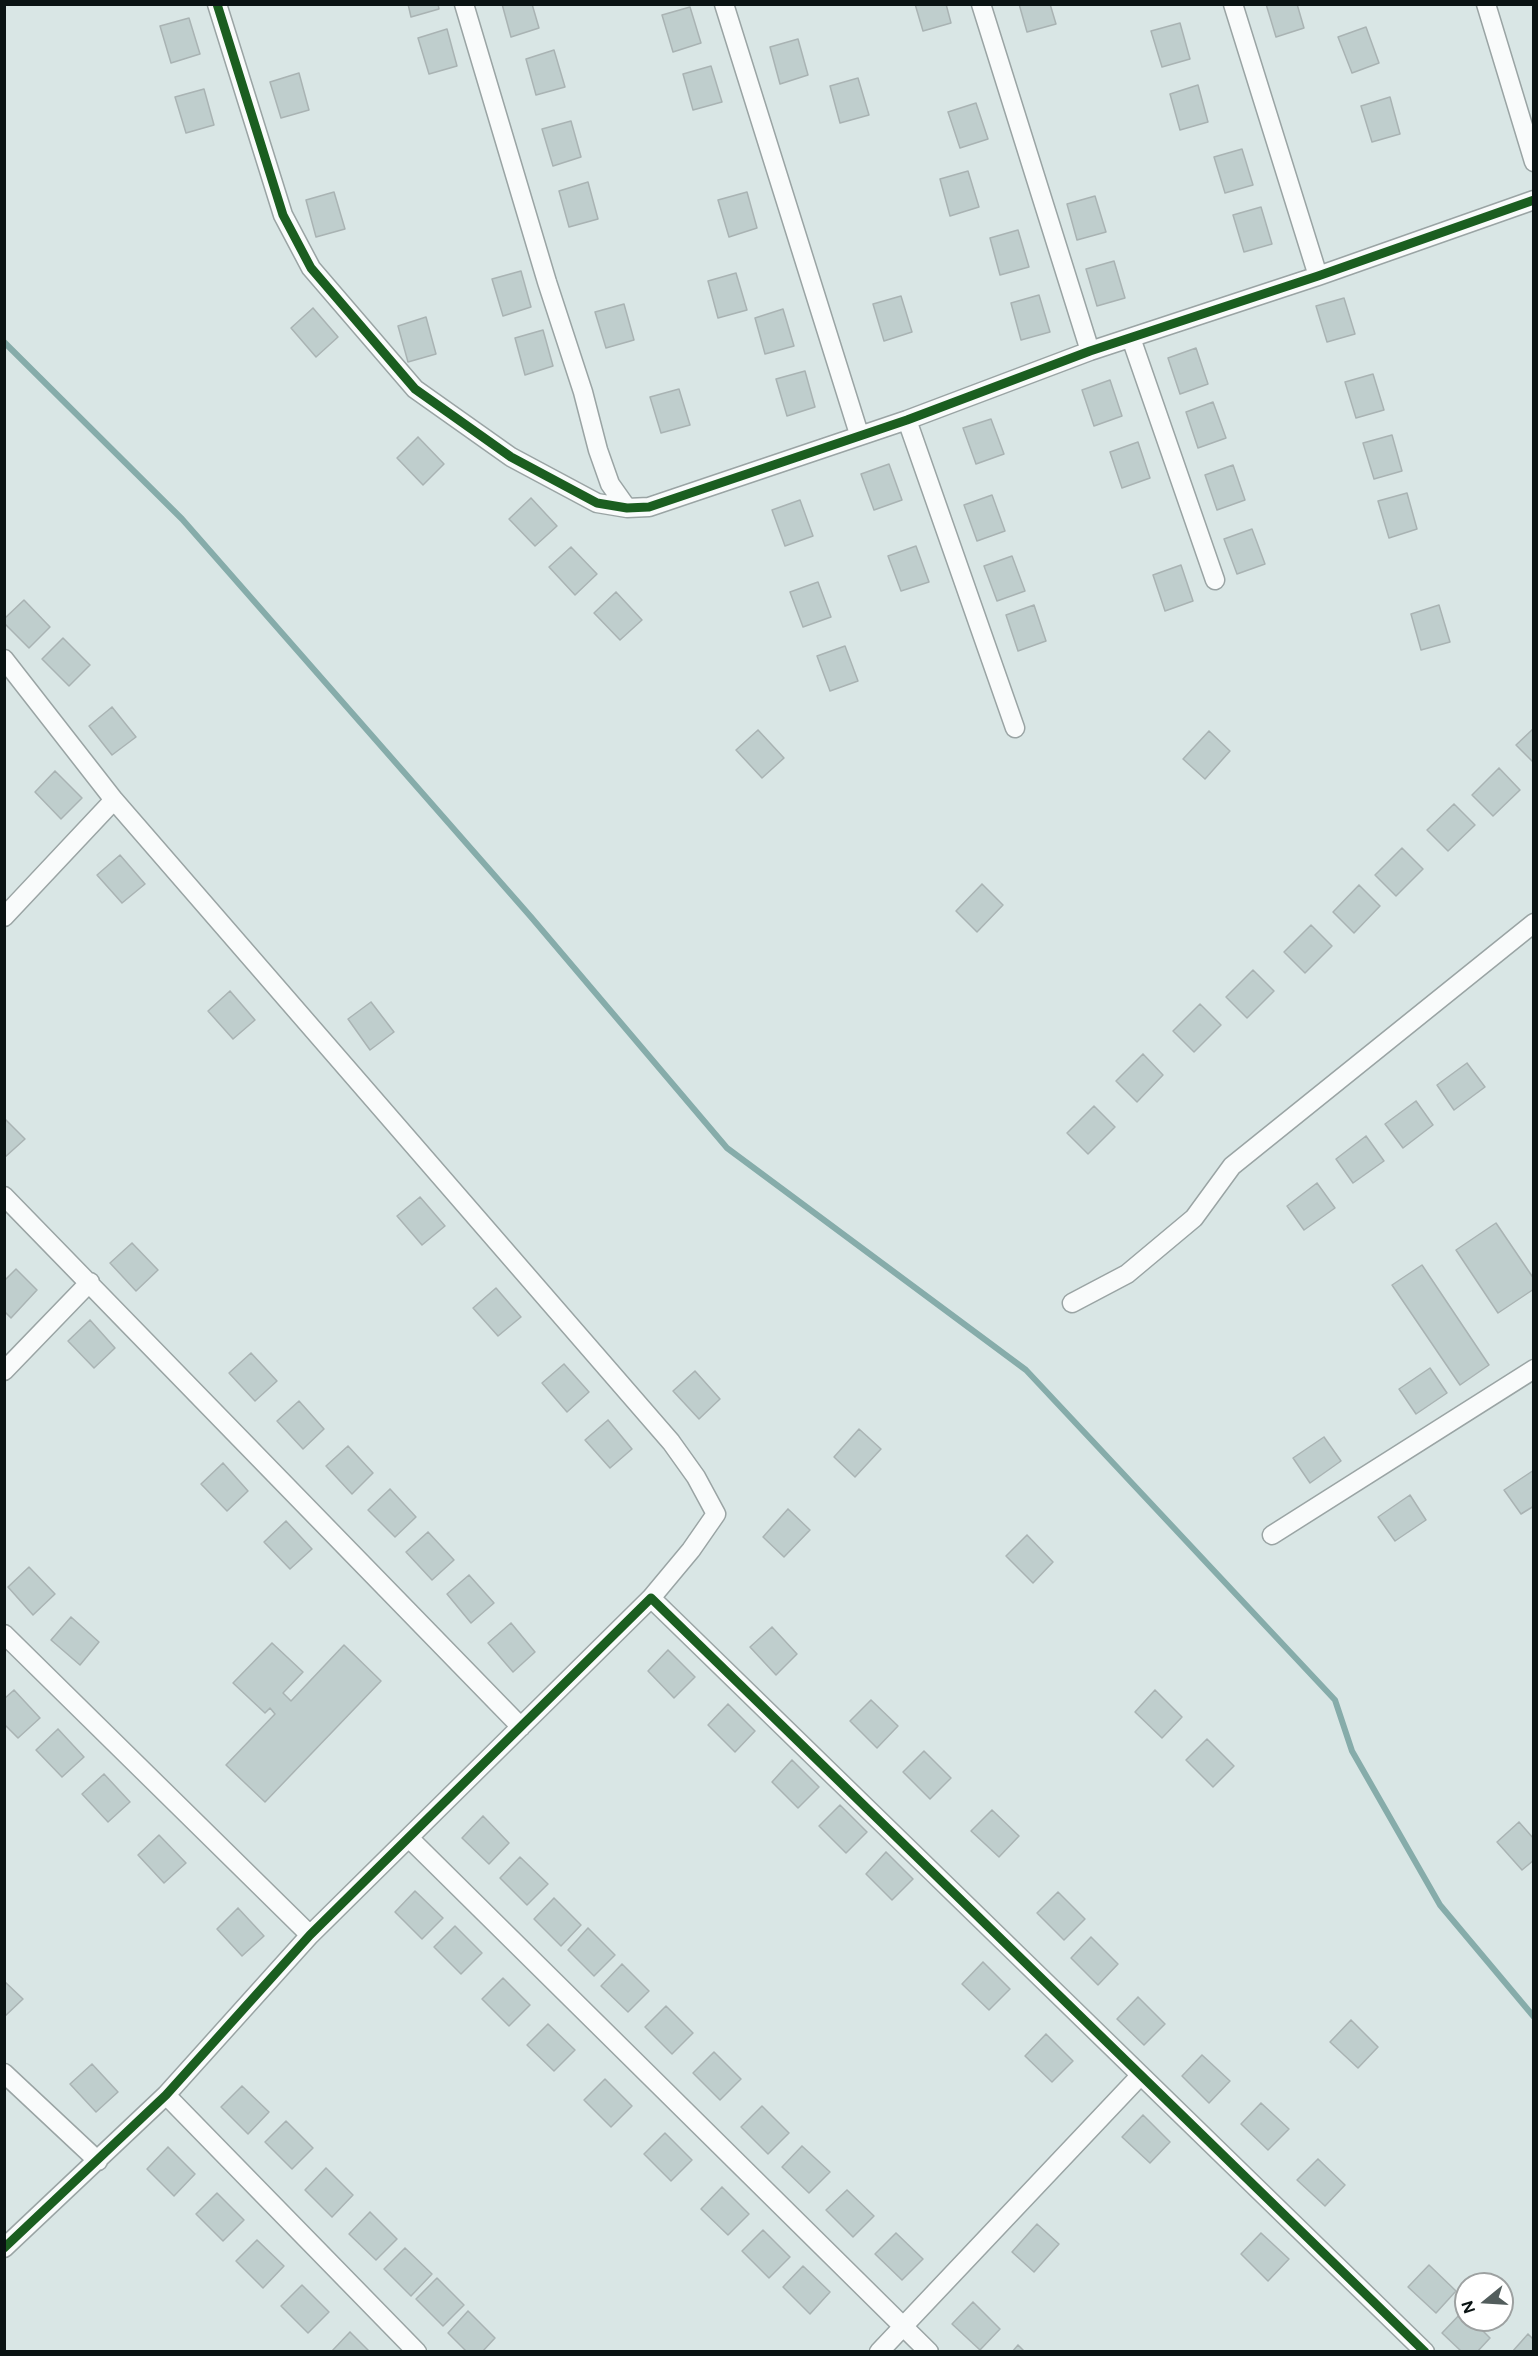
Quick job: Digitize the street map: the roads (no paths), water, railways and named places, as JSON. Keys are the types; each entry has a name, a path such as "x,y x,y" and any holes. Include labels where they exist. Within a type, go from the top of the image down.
{"street":[{"path":"217,4 283,215 311,268 415,389 511,457 597,503 627,508 649,507 859,434 907,420 1089,351 1318,276 1533,200"},
{"path":"464,4 547,282 583,392 598,450 610,484 627,508"},
{"path":"724,4 859,434"},
{"path":"981,4 1089,351"},
{"path":"1233,4 1318,276"},
{"path":"1486,4 1533,162"},
{"path":"1131,338 1215,580"},
{"path":"907,420 1015,728"},
{"path":"4,659 114,800 671,1442 696,1477 716,1514 691,1550 651,1598 310,1935 166,2095 4,2248"},
{"path":"4,917 114,800"},
{"path":"1072,1303 1127,1275 1194,1218 1232,1166 1533,923"},
{"path":"4,1196 521,1727"},
{"path":"4,1371 90,1282"},
{"path":"1272,1535 1533,1369"},
{"path":"651,1598 1425,2352"},
{"path":"4,1634 310,1935"},
{"path":"409,1838 929,2352"},
{"path":"4,2073 98,2161"},
{"path":"879,2352 1140,2076"},
{"path":"166,2095 417,2352"}],"waterway":[{"path":"4,342 182,519 531,917 727,1148 1026,1370 1335,1700 1352,1751 1440,1905 1534,2017"}]}
